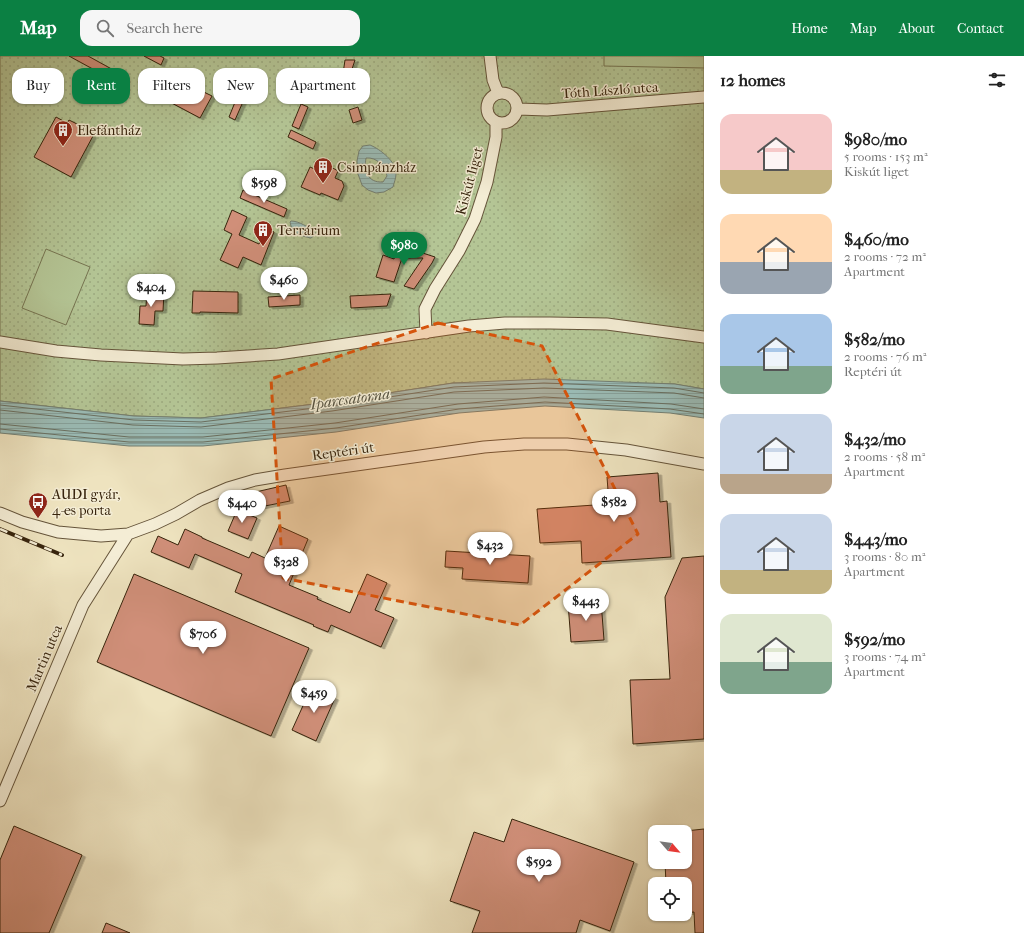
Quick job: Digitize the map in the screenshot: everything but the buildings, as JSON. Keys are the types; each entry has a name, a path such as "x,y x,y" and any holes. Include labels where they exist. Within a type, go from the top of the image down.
{"street":[{"path":"490,56 493,80 498,93"},
{"path":"498,93 512,96 516,101 518,109 514,118 510,122 504,124 492,120 487,111 488,103 492,97 498,93"},
{"name":"Tóth László utca","path":"518,109 547,110 704,97"},
{"name":"Kiskút liget","path":"426,333 425,310 435,289 459,251 475,219 487,182 496,137 496,122"},
{"path":"0,342 101,355 190,359 278,354 469,326 505,323 607,324 704,337"},
{"name":"Reptéri út","path":"0,512 22,522 58,532 101,536 128,534 155,524 207,497 228,488 255,480 285,474 484,447 524,444 567,444 626,450 704,464"},
{"name":"Martin utca","path":"0,801 83,605 128,534"}],"highlighted area":[{"path":"438,323 542,346 638,534 520,625 283,578 271,379"}],"green space":[{"path":"0,56 704,56 704,389 674,384 453,383 331,402 201,418 134,416 0,401"},
{"path":"604,56 704,56 704,68 604,66"},
{"path":"46,249 90,267 66,325 22,308"}],"water":[{"path":"370,145 374,147 387,156 394,165 396,174 393,187 384,192 376,193 368,190 362,185 358,174 357,161 359,151 363,146","holes":["366,158 370,158 380,163 384,169 387,176 383,182 373,180 368,175 366,171"]},
{"path":"291,221 306,226 315,232 315,235 311,238 298,234 291,226"},
{"name":"Iparcsatorna","path":"544,379 675,384 704,389 704,418 670,413 545,406 459,413 336,432 203,446 129,446 0,433 0,401 134,416 201,418 331,402 453,383"}],"railway":[{"path":"0,529 62,555"}],"place":[{"name":"Elefántház","path":"63,147"},
{"name":"Csimpánzház","path":"323,184"},
{"name":"Terrárium","path":"263,247"},
{"name":"AUDI gyár, 4-es porta","path":"38,519"}]}
